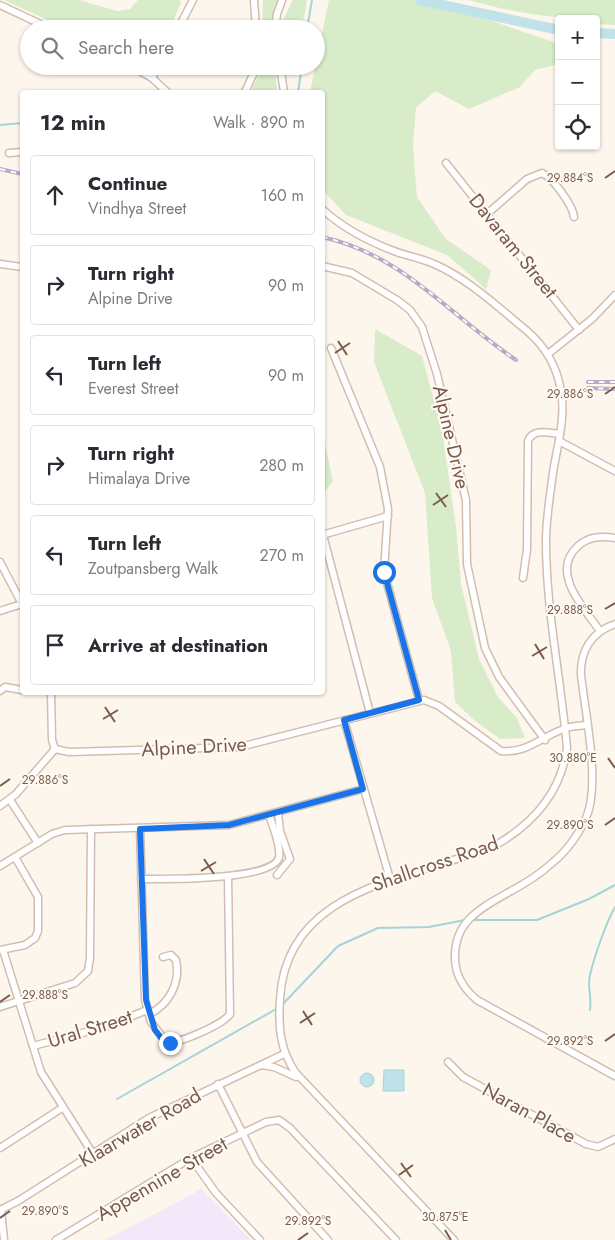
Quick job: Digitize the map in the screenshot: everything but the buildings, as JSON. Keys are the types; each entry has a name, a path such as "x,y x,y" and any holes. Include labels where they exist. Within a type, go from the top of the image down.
{"street":[{"path":"183,20 193,0"},
{"path":"254,0 255,20"},
{"path":"277,20 282,0"},
{"path":"0,6 31,20"},
{"path":"147,75 165,90"},
{"path":"246,90 253,75"},
{"path":"281,75 284,90"},
{"path":"9,153 20,152"},
{"name":"Davaram Street","path":"446,163 580,330"},
{"path":"487,214 527,179 542,173 548,176 565,199 573,211 574,217"},
{"name":"Shallcross Road","path":"325,211 372,241 435,264 450,272 528,331 548,354 558,377 561,392 560,434 548,510 546,562 567,748 563,770 548,800 526,825 506,840 487,849 390,879 364,889 336,904 311,926 301,939 289,960 280,992 280,1028 284,1054 300,1078 454,1240"},
{"path":"0,264 20,267"},
{"name":"Alpine Drive","path":"325,267 352,273 397,300 410,310 422,327 437,374 466,500 467,564 485,648 499,677 545,740"},
{"path":"548,354 580,330 615,295"},
{"path":"331,348 377,456 387,502 388,516 384,572 419,700 430,701 501,751 516,751 545,740 565,728 586,725"},
{"path":"523,578 528,549 529,437 536,433 560,434"},
{"path":"559,441 615,471"},
{"path":"325,534 388,516"},
{"path":"600,631 570,586 568,565 575,549 584,541 601,537 615,538"},
{"path":"325,543 370,713"},
{"path":"0,562 20,600"},
{"path":"0,610 20,605"},
{"path":"615,624 600,631 587,646 581,661 592,791 590,808 583,824 562,854 552,863 522,884 483,905 472,914 457,938 455,962 460,981 477,1000 615,1076"},
{"path":"0,691 5,687 20,690"},
{"path":"0,806 10,800 55,749 52,740 51,695"},
{"name":"Alpine Drive","path":"55,749 69,752 240,748 419,700"},
{"path":"344,720 390,879"},
{"path":"0,866 58,831 219,826 278,813 363,789"},
{"path":"10,800 38,843"},
{"path":"277,875 290,859 280,831 278,813"},
{"path":"141,879 228,876 262,870 276,862 279,850 269,815"},
{"path":"0,1007 75,983 88,971 90,958 91,829"},
{"path":"140,829 148,1012 159,1035 170,1043 219,1024 230,1014 228,876"},
{"path":"15,856 38,897 38,931 31,942 2,950 20,1000 41,1072 92,1154"},
{"name":"Ural Street","path":"33,1046 105,1027 162,1005 173,991 176,982 176,960 171,955 163,957"},
{"name":"Klaarwater Road","path":"1,1210 149,1118 284,1054"},
{"name":"Naran Place","path":"448,1062 463,1077 586,1144 598,1147 615,1139"},
{"path":"260,1065 274,1067 300,1078"},
{"path":"218,1084 241,1134 265,1172 328,1240"},
{"path":"0,1148 62,1108"},
{"name":"Appennine Street","path":"56,1240 191,1158 272,1120 284,1122 396,1240"},
{"path":"191,1158 216,1193 260,1240"},
{"path":"1,1210 4,1240"}],"shaded area":[{"path":"201,1188 251,1240 105,1240 193,1194"}],"green space":[{"path":"4,0 79,0 117,11 130,9 138,0 179,0 181,2 174,20 47,20"},
{"path":"263,0 281,0 272,20 262,20"},
{"path":"293,0 307,0 304,20 283,20"},
{"path":"329,0 430,0 555,43 555,65 535,70 520,87 469,109 435,91 416,108 413,147 417,197 446,239 491,270 486,289 447,255 346,215 325,192 325,90 310,90 314,75 325,75 325,20"},
{"path":"468,0 615,0 615,25 600,24 600,15 555,15 555,17 500,8"},
{"path":"259,75 276,75 277,90 252,90"},
{"path":"375,329 422,356 442,430 456,527 461,584 479,659 498,697 517,718 525,738 500,739 473,719 455,702 451,651 432,598 425,493 374,362"},
{"path":"325,445 333,481 325,491"}],"water":[{"path":"384,1070 404,1070 404,1091 383,1091"},
{"path":"364,1073 370,1073 374,1080 370,1087 364,1087 360,1083 360,1077"}],"waterway":[{"path":"309,20 312,0"},
{"path":"420,0 555,29"},
{"path":"600,33 615,34"},
{"path":"298,90 301,75"},
{"path":"0,125 20,123"},
{"path":"472,920 537,920 589,899 615,885"},
{"path":"590,1010 590,975 594,959 615,907"},
{"path":"282,1005 338,946 378,928 429,927 465,920"},
{"path":"117,1099 278,1008"}],"railway":[{"path":"0,169 20,174"},
{"path":"325,238 351,246 378,258 402,272 516,360"},
{"path":"588,382 615,382"},
{"path":"587,388 615,389"}],"route":[{"path":"170,1043 162,1039 155,1030 147,1010 144,988 140,829 208,828 229,825 363,789 344,720 419,700 384,572"}]}
